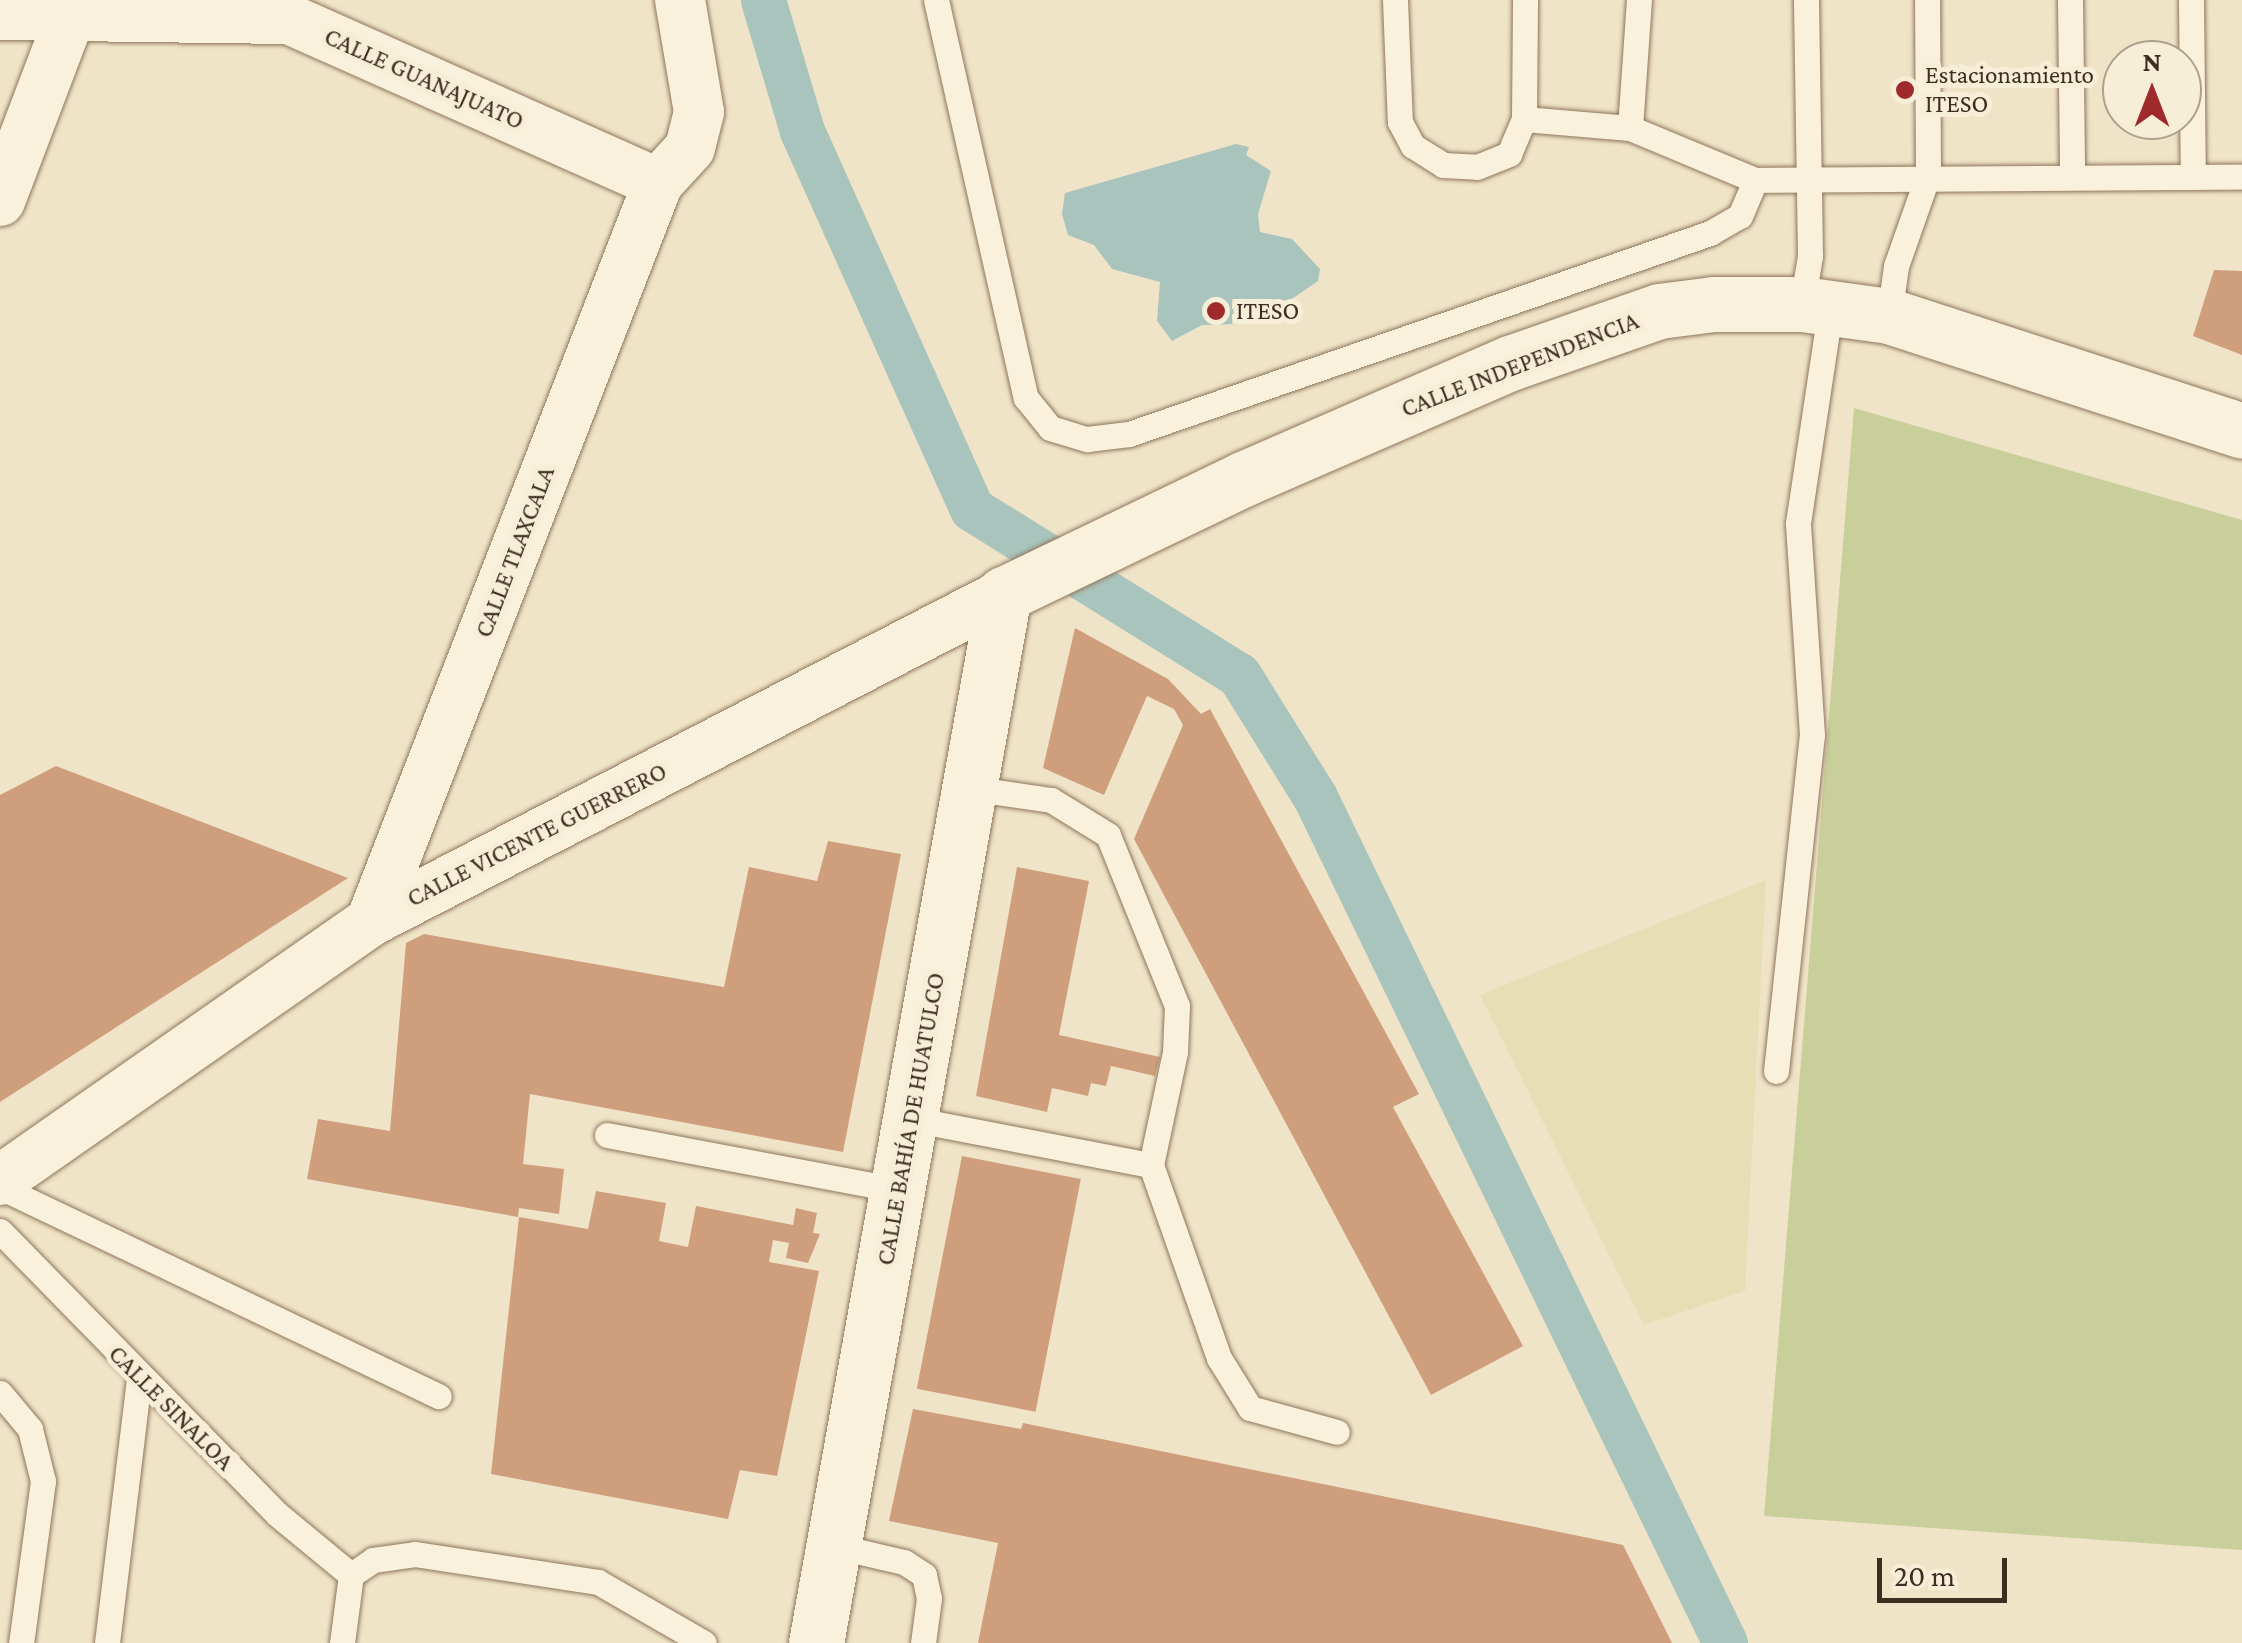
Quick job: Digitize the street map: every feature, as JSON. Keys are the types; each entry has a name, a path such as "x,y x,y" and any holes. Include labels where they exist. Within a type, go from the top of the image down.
{"street":[{"name":"CALLE TLAXCALA","path":"371,921 658,183 690,148 699,112 680,0"},
{"name":"CALLE GUANAJUATO","path":"0,15 289,9 658,183"},
{"path":"0,201 70,14"},
{"name":"CALLE INDEPENDENCIA","path":"1106,542 1510,363 1660,311 1816,305 1889,316 2242,431"},
{"name":"CALLE VICENTE GUERRERO","path":"0,1184 371,921 1106,542"},
{"name":"CALLE BAHÍA DE HUATULCO","path":"816,1643 970,788 1013,589"}],"lane":[{"path":"936,0 1026,398 1050,428 1088,439 1129,434 1710,233 1740,216 1755,180"},
{"path":"1396,0 1400,122 1412,146 1443,165 1477,167 1509,154 1524,119 1525,0"},
{"path":"1630,128 1639,0"},
{"path":"1776,1071 1812,735 1798,523 1816,305 1810,256 1806,0"},
{"path":"1889,316 1896,266 1928,176 1926,0"},
{"path":"2070,0 2072,176"},
{"path":"2191,0 2193,177"},
{"path":"1524,119 1630,128 1755,180 1808,176 2242,177"},
{"path":"970,788 1051,800 1108,835 1177,1006 1175,1052 1151,1165 1219,1358 1250,1408 1337,1432"},
{"path":"911,1119 1151,1165"},
{"path":"607,1136 898,1190"},
{"path":"0,1184 439,1396"},
{"name":"CALLE SINALOA","path":"0,1231 139,1378 277,1514 352,1575"},
{"path":"108,1643 139,1378"},
{"path":"0,1393 30,1429 43,1481 21,1643"},
{"path":"835,1546 904,1562 924,1575 929,1598 923,1643"},
{"path":"342,1643 352,1575 373,1560 415,1554 552,1571 598,1582 704,1643"}],"shaded area":[{"path":"1766,880 1745,1291 1644,1325 1480,995"}],"green space":[{"path":"1854,408 2242,520 2242,1550 1764,1516"}],"water":[{"path":"1236,144 1249,147 1246,155 1271,171 1258,214 1260,232 1292,239 1320,269 1318,281 1270,314 1239,324 1202,325 1172,341 1157,321 1160,282 1112,269 1094,245 1068,235 1062,214 1065,193"}],"building":[{"path":"2214,270 2242,271 2242,355 2193,336"},
{"path":"1075,628 1168,679 1201,714 1210,709 1419,1094 1393,1107 1523,1346 1431,1395 1134,839 1183,725 1174,709 1147,696 1104,795 1043,768"},
{"path":"56,766 348,878 0,1102 0,795"},
{"path":"828,841 901,854 843,1152 530,1094 523,1164 564,1169 559,1214 519,1208 518,1217 307,1179 318,1119 390,1131 406,943 424,934 724,987 749,867 817,881"},
{"path":"1017,867 1089,881 1059,1035 1160,1057 1155,1076 1111,1066 1106,1086 1091,1083 1088,1096 1052,1088 1047,1112 976,1096"},
{"path":"962,1156 1081,1179 1036,1412 917,1389"},
{"path":"596,1191 666,1203 659,1241 688,1247 696,1206 793,1225 796,1208 817,1213 813,1233 820,1234 808,1263 786,1258 789,1243 773,1240 769,1262 819,1271 777,1476 740,1470 728,1519 491,1474 519,1217 588,1229"},
{"path":"913,1409 1021,1429 1023,1423 1623,1545 1672,1643 978,1643 998,1543 889,1521"}],"waterway":[{"path":"763,0 802,131 972,509 1239,675 1315,797 1725,1643"}],"place":[{"name":"Estacionamiento ITESO","path":"1905,90"},
{"name":"ITESO","path":"1216,311"}]}
